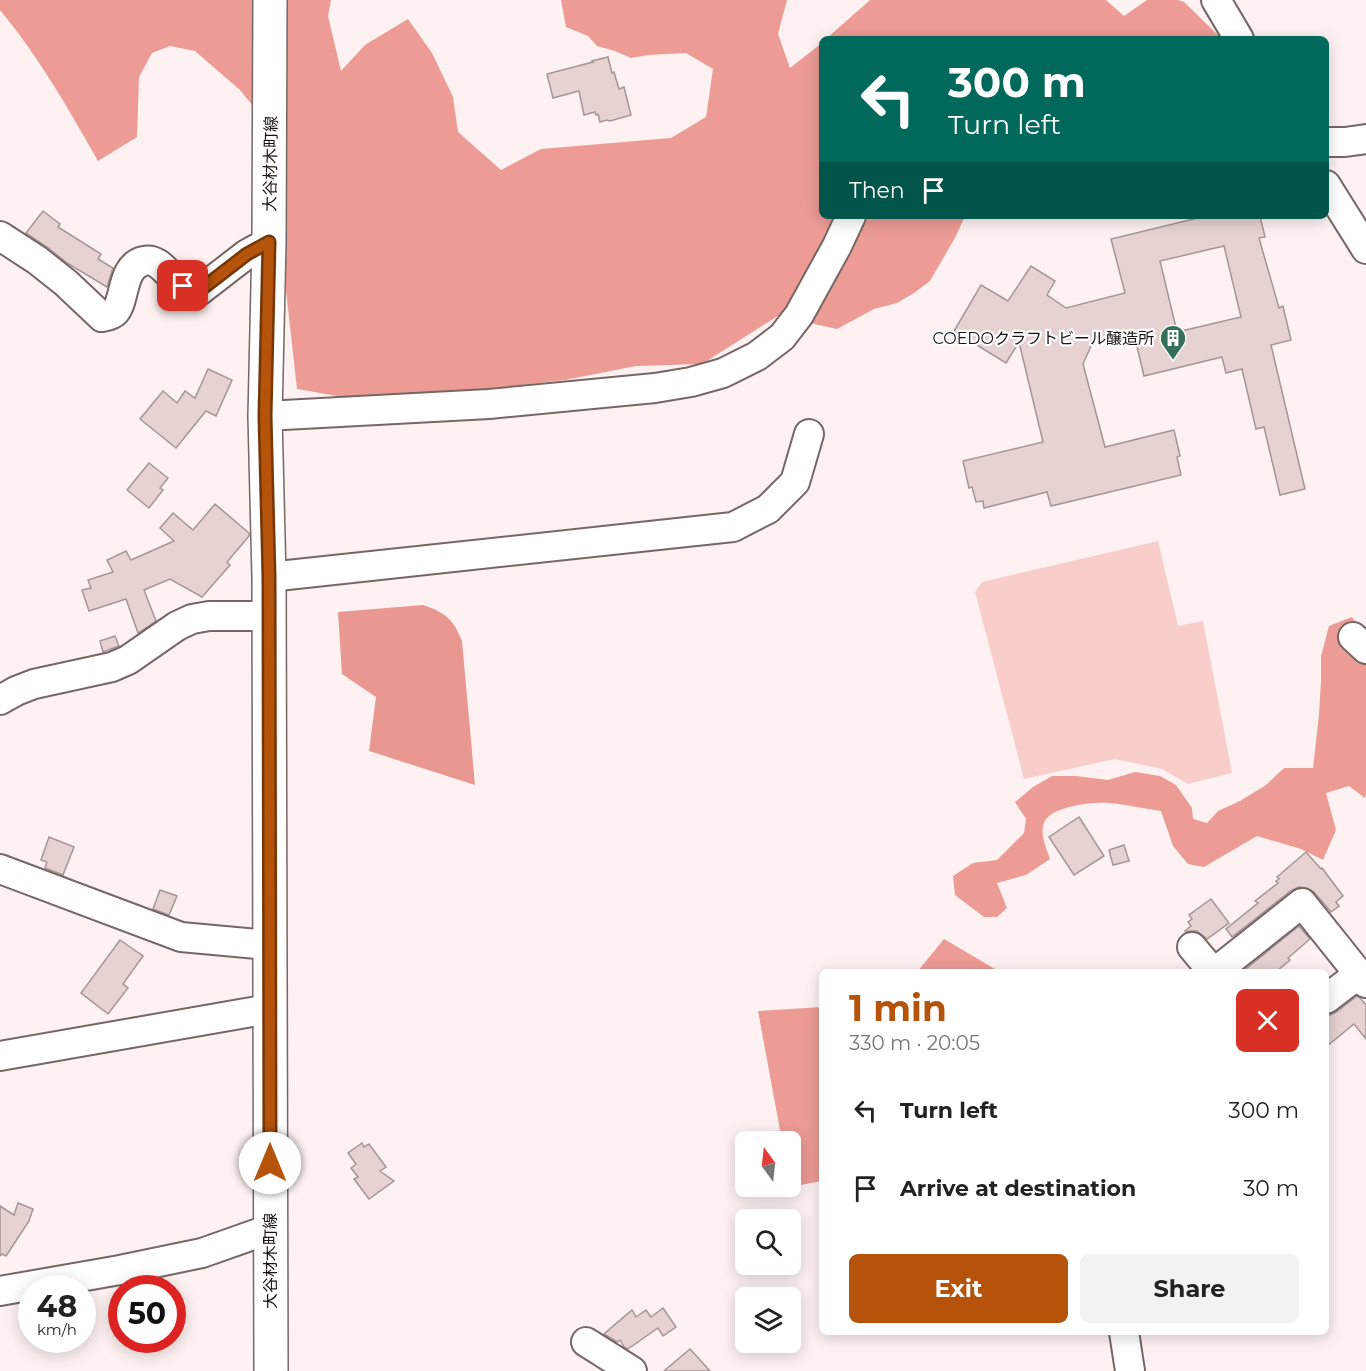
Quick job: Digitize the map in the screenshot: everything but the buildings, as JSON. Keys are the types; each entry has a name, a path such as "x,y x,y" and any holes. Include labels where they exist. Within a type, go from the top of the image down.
{"main road":[{"name":"大谷材木町線","path":"270,0 269,242 265,416 269,577 271,1371"}],"street":[{"path":"1216,0 1237,36"},
{"path":"1329,142 1366,139"},
{"path":"1329,190 1366,249"},
{"path":"265,416 500,403 655,388 691,382 723,373 757,356 782,337 799,315 850,219"},
{"path":"0,236 59,277 102,317 116,311 126,280 136,264 146,260 158,263 183,286 199,291 247,254 269,242"},
{"path":"269,577 732,527 768,509 795,482 809,434"},
{"path":"0,700 33,684 112,667 128,660 177,626 192,620 209,616 269,616"},
{"path":"0,869 181,937 269,945"},
{"path":"1218,969 1302,903 1360,965 1329,996"},
{"path":"1192,947 1211,969"},
{"path":"0,1056 269,1010"},
{"path":"0,1291 202,1253 270,1229"},
{"path":"1124,1335 1130,1371"},
{"path":"586,1342 632,1371"}],"shaded area":[{"path":"0,0 331,0 328,16 341,71 365,45 408,19 432,53 453,97 458,132 501,170 541,149 671,138 706,117 713,69 686,53 631,58 597,46 588,36 566,27 561,0 787,0 778,34 790,68 819,45 819,219 964,219 930,281 897,303 874,309 837,329 778,316 702,364 636,366 565,380 360,400 297,389 285,282 279,138 240,90 195,51 170,46 152,53 139,77 137,137 98,161 40,64 0,10"},
{"path":"870,0 1106,0 1124,16 1147,0 1178,0 1184,2 1219,36 829,36"},
{"path":"1158,541 1178,626 1203,621 1232,773 1188,784 1162,769 1115,759 1024,779 975,592 982,582"},
{"path":"423,605 448,618 462,641 475,785 369,751 376,697 342,674 338,612"},
{"path":"1352,617 1366,636 1366,794 1365,798 1349,786 1326,793 1336,830 1323,860 1301,849 1257,836 1204,867 1188,864 1173,846 1161,811 1092,803 1060,810 1046,820 1043,835 1050,859 1026,875 997,883 1007,908 997,917 984,917 955,895 953,876 973,863 997,860 1024,833 1026,819 1015,802 1033,787 1052,776 1108,780 1135,772 1160,776 1176,785 1192,808 1193,819 1207,823 1218,811 1266,785 1284,768 1313,768 1319,715 1321,656 1329,626"},
{"path":"944,939 995,969 919,969"},
{"path":"819,1007 819,1182 801,1185 801,1131 780,1131 758,1011"}],"place":[{"name":"COEDOクラフトビール醸造所","path":"1173,361"}],"route":[{"path":"183,286 199,291 247,254 269,242 265,416 269,577 270,1163"}]}
